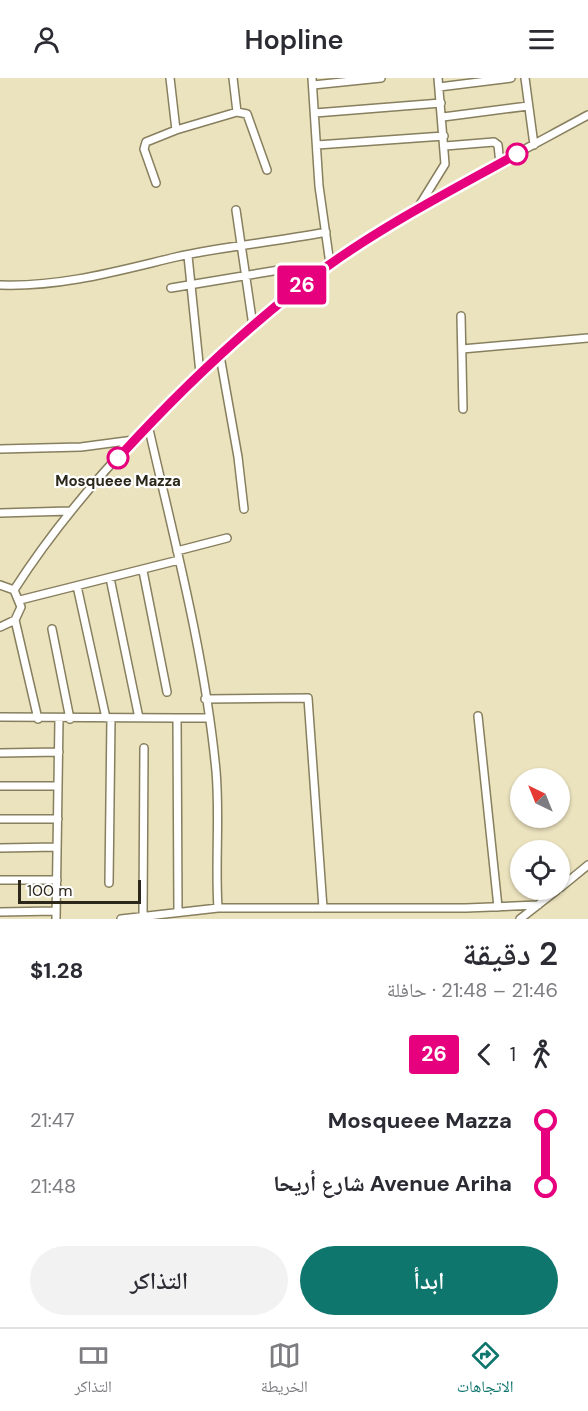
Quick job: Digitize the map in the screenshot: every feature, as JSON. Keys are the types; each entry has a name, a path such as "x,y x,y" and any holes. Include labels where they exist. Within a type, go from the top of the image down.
{"street":[{"path":"170,78 176,129"},
{"path":"233,78 237,112"},
{"path":"330,264 317,145 313,82 381,78"},
{"path":"414,213 445,164 443,117 438,78"},
{"path":"439,87 512,78"},
{"path":"525,78 534,145"},
{"path":"315,113 441,103"},
{"path":"443,117 528,106"},
{"path":"156,183 144,149 147,142 176,129 237,112 248,114 267,170"},
{"path":"14,590 70,511 134,440 200,373 253,326 330,264 414,213 588,116"},
{"path":"317,145 444,136"},
{"path":"445,146 494,142 498,145 500,164"},
{"path":"236,210 253,326"},
{"path":"0,285 26,286 113,274 188,256 326,232"},
{"path":"188,256 200,373"},
{"path":"171,288 291,268"},
{"path":"461,316 463,409"},
{"path":"462,349 588,338"},
{"path":"220,356 238,457 244,509"},
{"path":"148,425 179,560 209,718 218,801 218,908"},
{"path":"0,449 81,447 134,440"},
{"path":"0,513 70,511"},
{"path":"177,551 227,538"},
{"path":"20,600 143,571 179,560"},
{"path":"143,571 167,692"},
{"path":"110,578 140,718"},
{"path":"0,585 14,590 20,600 21,607 15,620 38,719"},
{"path":"77,586 108,718 109,883"},
{"path":"0,627 15,620"},
{"path":"52,629 70,718"},
{"path":"205,699 308,698 323,908"},
{"path":"0,708 1,717 38,719 209,718"},
{"path":"478,716 498,907"},
{"path":"177,718 180,914"},
{"path":"0,912 56,915 59,719"},
{"path":"143,915 144,748"},
{"path":"0,753 59,752"},
{"path":"0,786 58,786"},
{"path":"0,819 58,819"},
{"path":"0,848 57,847"},
{"path":"570,879 588,865"},
{"path":"0,880 57,880"},
{"path":"520,919 544,900"},
{"path":"121,919 218,908 538,905"},
{"path":"268,909 269,918"},
{"path":"14,911 14,919"}],"bus line":[{"name":"26","path":"118,458 156,416 210,364 302,285 366,240 517,154"}],"place":[{"name":"Mosqueee Mazza","path":"118,458"}]}
